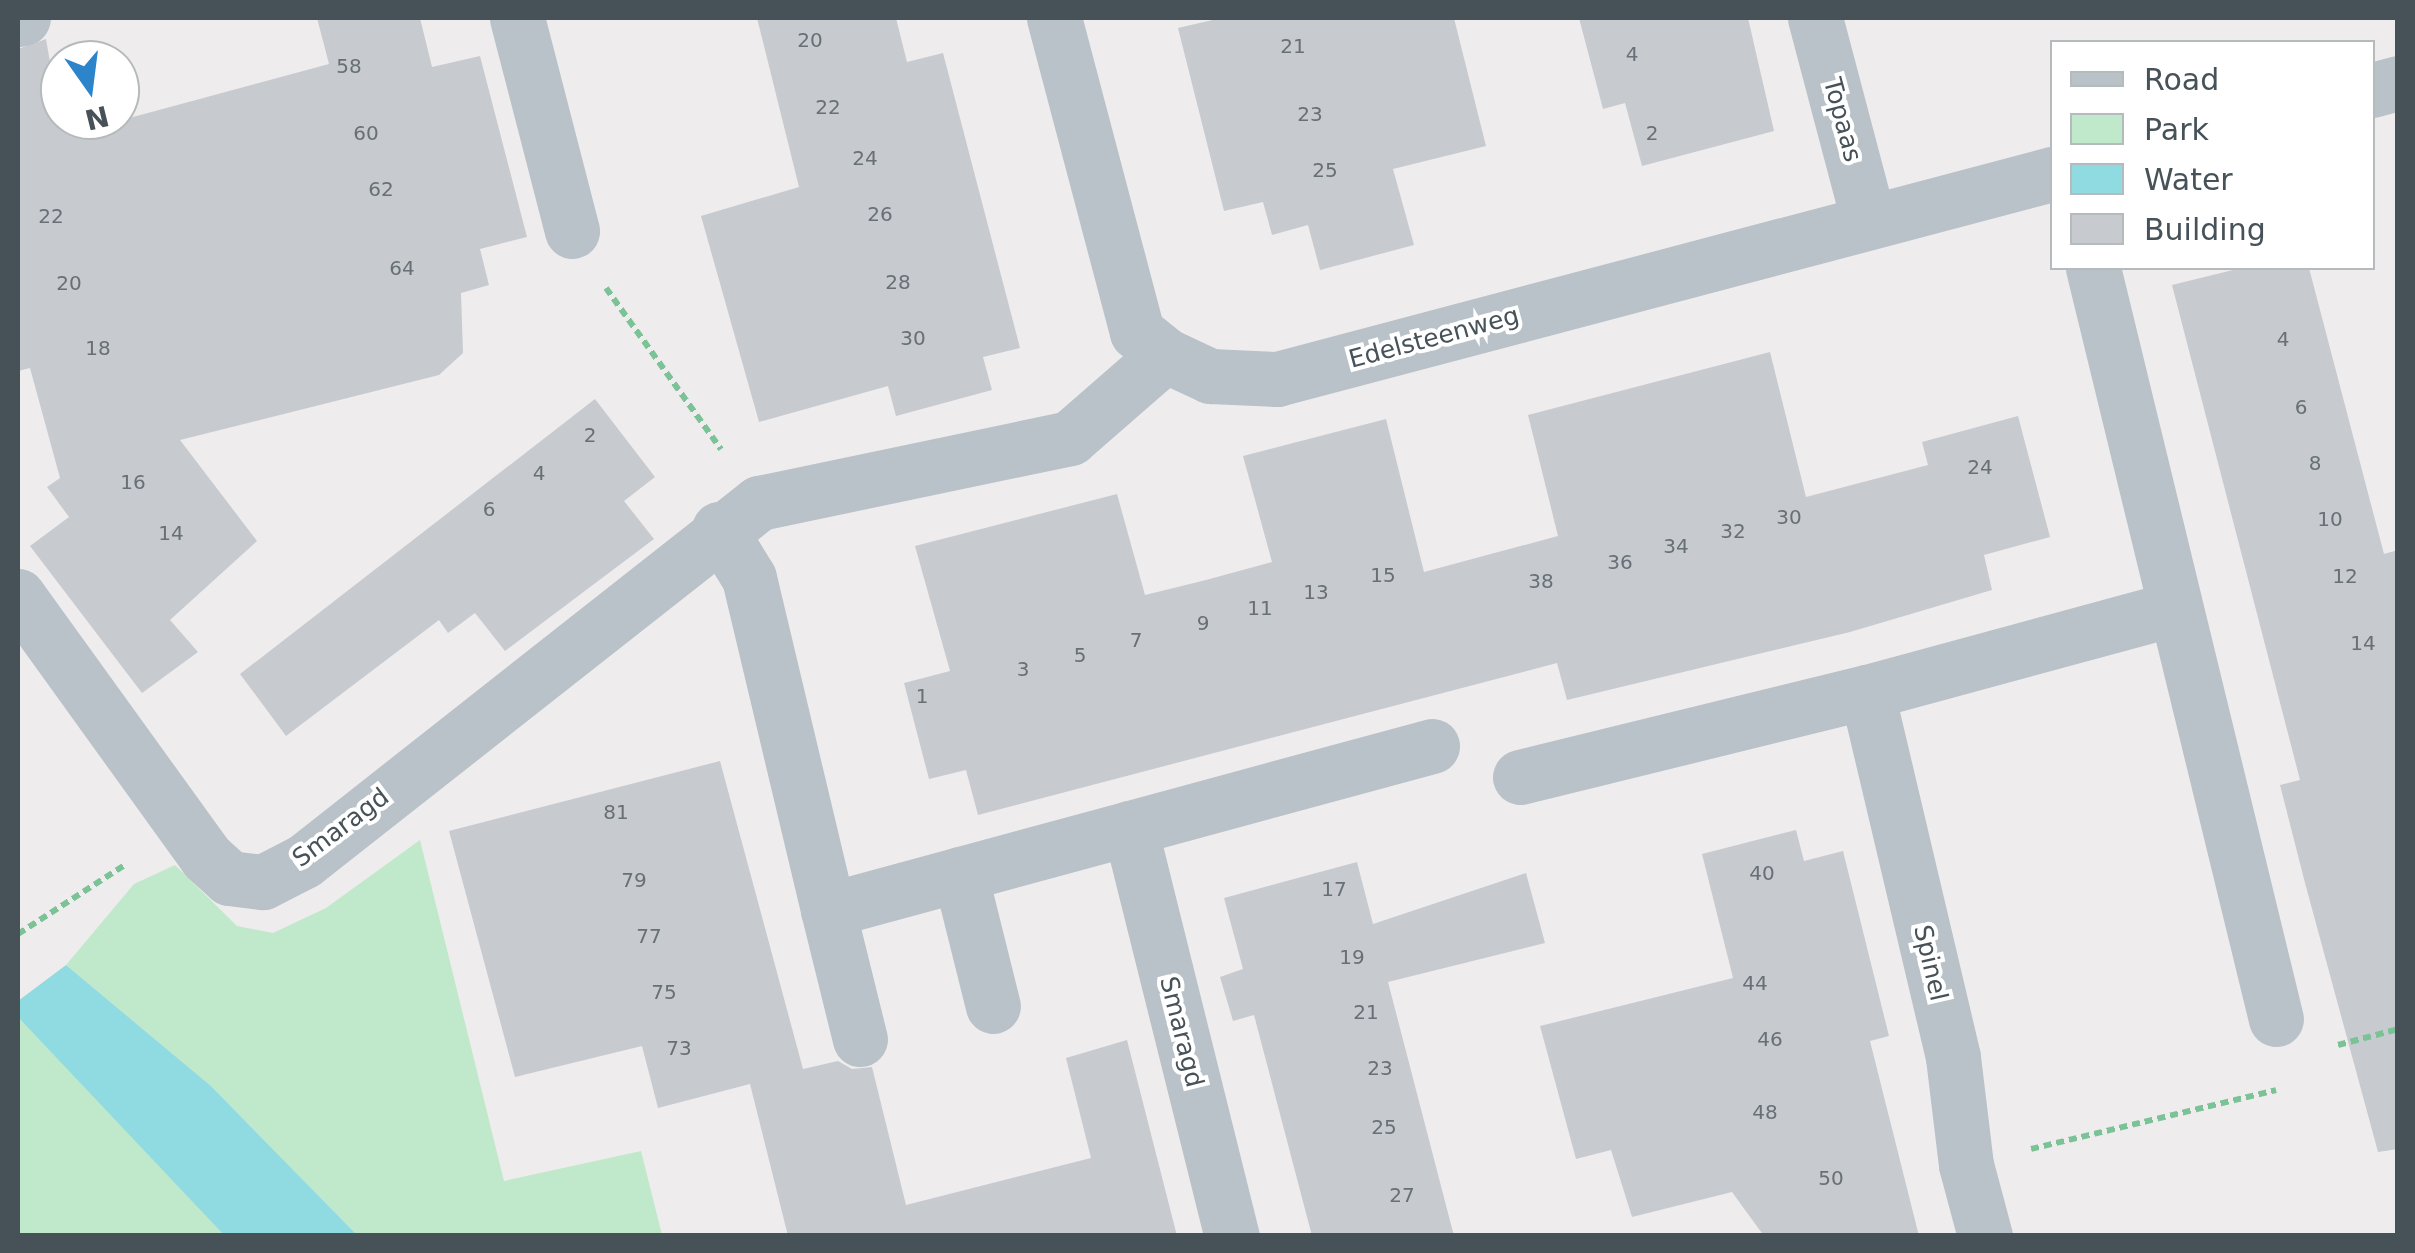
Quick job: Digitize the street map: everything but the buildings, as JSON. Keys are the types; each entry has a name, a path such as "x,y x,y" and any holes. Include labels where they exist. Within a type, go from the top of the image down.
{"street":[{"path":"517,18 572,231"},
{"name":"Edelsteenweg","path":"1054,18 1120,280 1138,332 1165,355 1210,376 1277,380 2050,175"},
{"name":"Topaas","path":"1815,18 1869,222"},
{"path":"2094,270 2172,610 2276,1019"},
{"name":"Smaragd","path":"18,596 182,824 229,878 263,882 304,861 739,516 1070,438 1122,400 1165,355"},
{"path":"739,516 749,578 860,1039"},
{"path":"1520,777 1866,692 2172,610"},
{"name":"Spinel","path":"1866,692 1952,1057 1966,1164 1984,1236"},
{"path":"828,910 1432,746"},
{"name":"Smaragd","path":"1130,828 1232,1236"},
{"path":"960,874 993,1006"}],"path":[{"path":"572,231 739,516"},
{"path":"18,934 182,824"},
{"path":"2330,1047 2398,1029"},
{"path":"1966,1164 2288,1087"}],"green space":[{"path":"420,840 504,1181 641,1151 662,1235 357,1235 211,1086 66,965 134,884 175,865 237,926 273,933 326,908"},
{"path":"18,1017 85,1084 224,1235 18,1235"}],"water":[{"path":"66,965 211,1086 357,1235 224,1235 18,1017 18,1001"}]}
